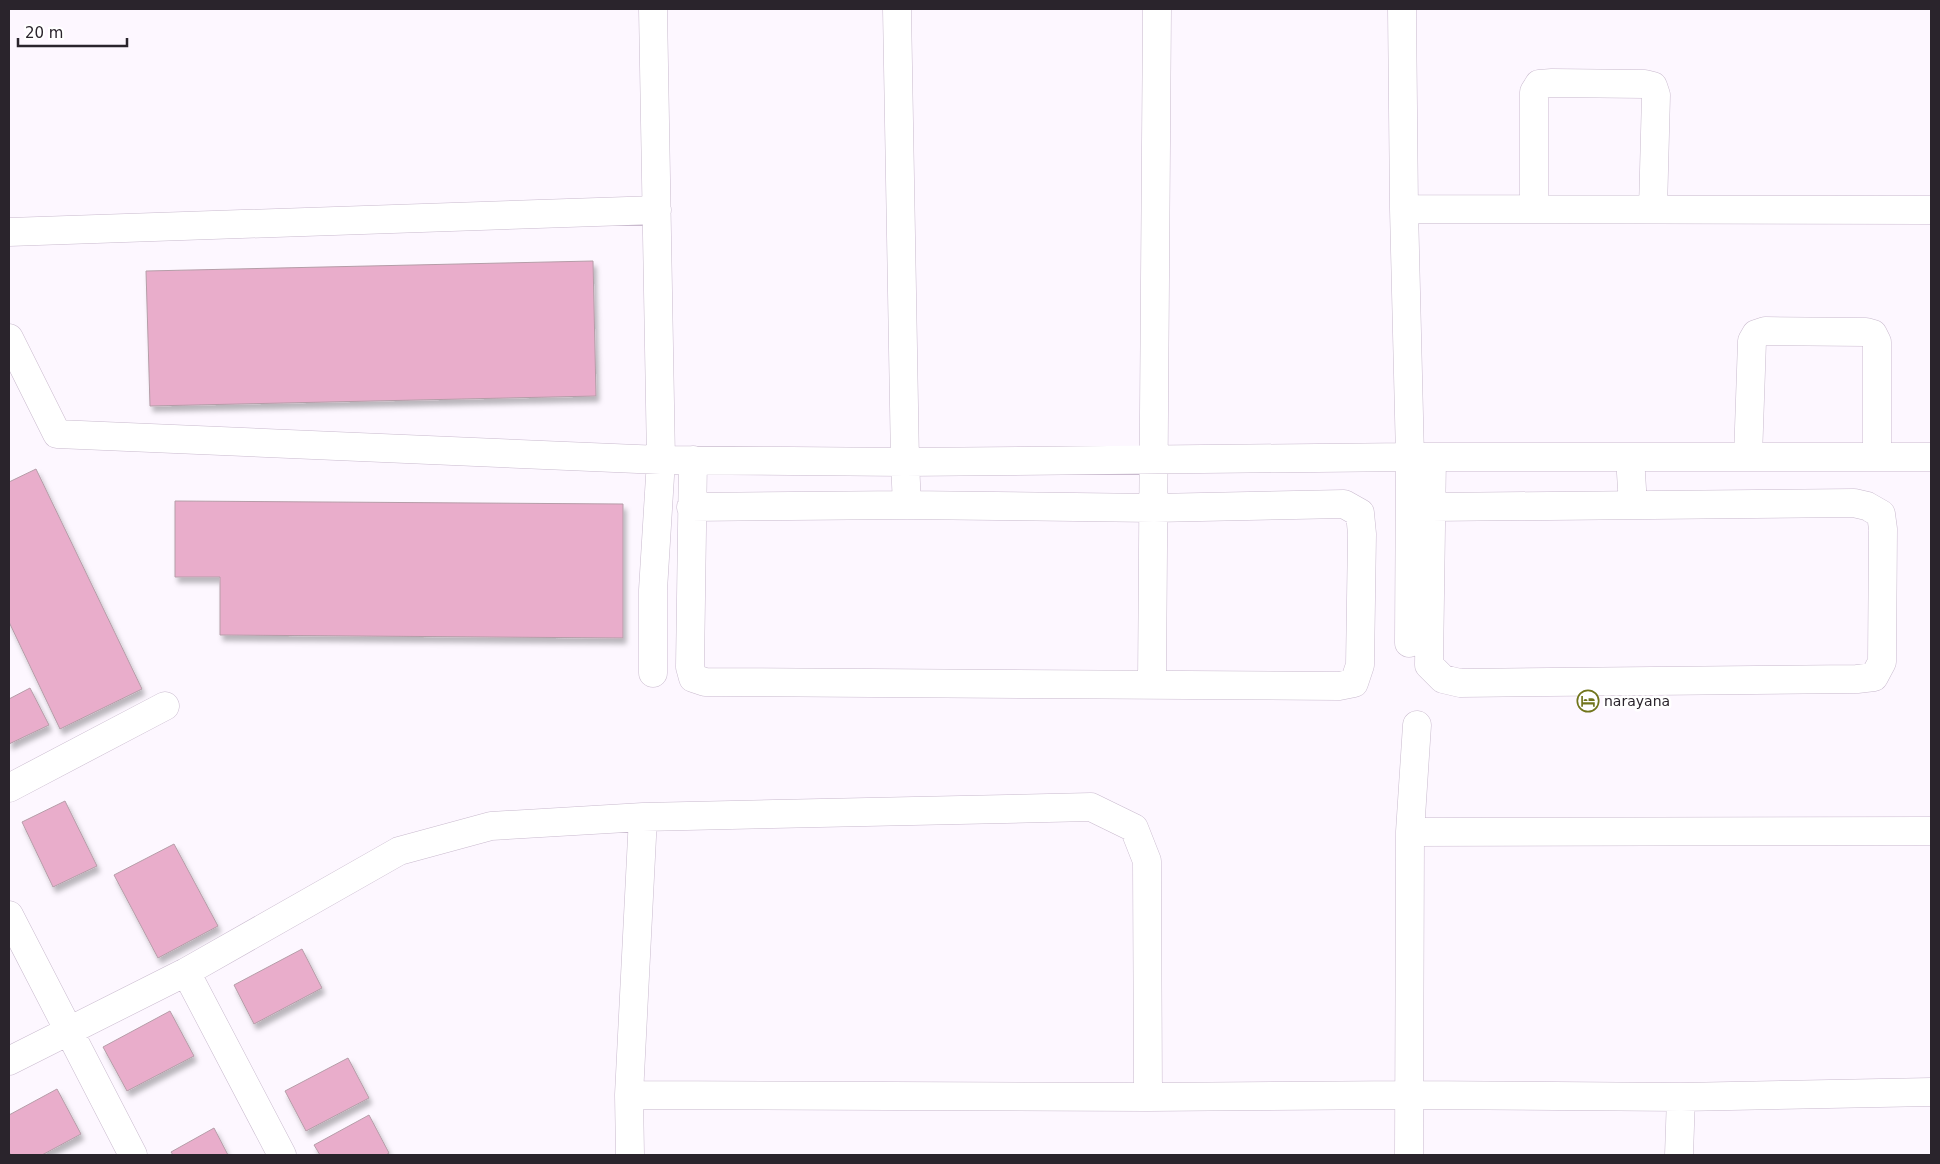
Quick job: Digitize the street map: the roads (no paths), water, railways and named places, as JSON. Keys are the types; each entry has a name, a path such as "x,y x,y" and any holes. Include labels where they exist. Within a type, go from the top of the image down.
{"street":[{"path":"653,9 661,460 653,590 653,673"},
{"path":"897,9 907,505"},
{"path":"1152,684 1157,9"},
{"path":"1402,9 1404,209 1421,457 1409,643"},
{"path":"1534,209 1534,92 1539,84 1561,83 1645,84 1652,86 1656,95 1653,209"},
{"path":"1404,209 1931,210"},
{"path":"9,232 657,210"},
{"path":"1748,457 1752,341 1756,334 1766,331 1866,332 1873,334 1877,342 1876,457"},
{"path":"9,338 57,434 661,460 905,462 1421,457 1931,457"},
{"path":"1421,457 1432,507 1429,665 1443,679 1460,683 1856,679 1874,677 1882,662 1883,529 1881,514 1867,506 1854,503 1432,507"},
{"path":"1630,457 1633,505"},
{"path":"691,506 907,505 1154,508 1344,504 1360,513 1362,534 1360,665 1354,683 1339,686 705,682 693,678 690,667 691,506 693,460"},
{"path":"9,788 165,706"},
{"path":"1409,1155 1410,832 1417,726"},
{"path":"9,1061 186,972 399,851 490,826 643,817 1091,807 1134,828 1147,861 1148,1097"},
{"path":"630,1155 629,1095 643,817"},
{"path":"1410,832 1931,831"},
{"path":"9,915 133,1155"},
{"path":"186,972 282,1155"},
{"path":"629,1095 1681,1097 1931,1092"},
{"path":"1679,1155 1681,1097"}],"place":[{"name":"narayana","path":"1588,701"}]}
